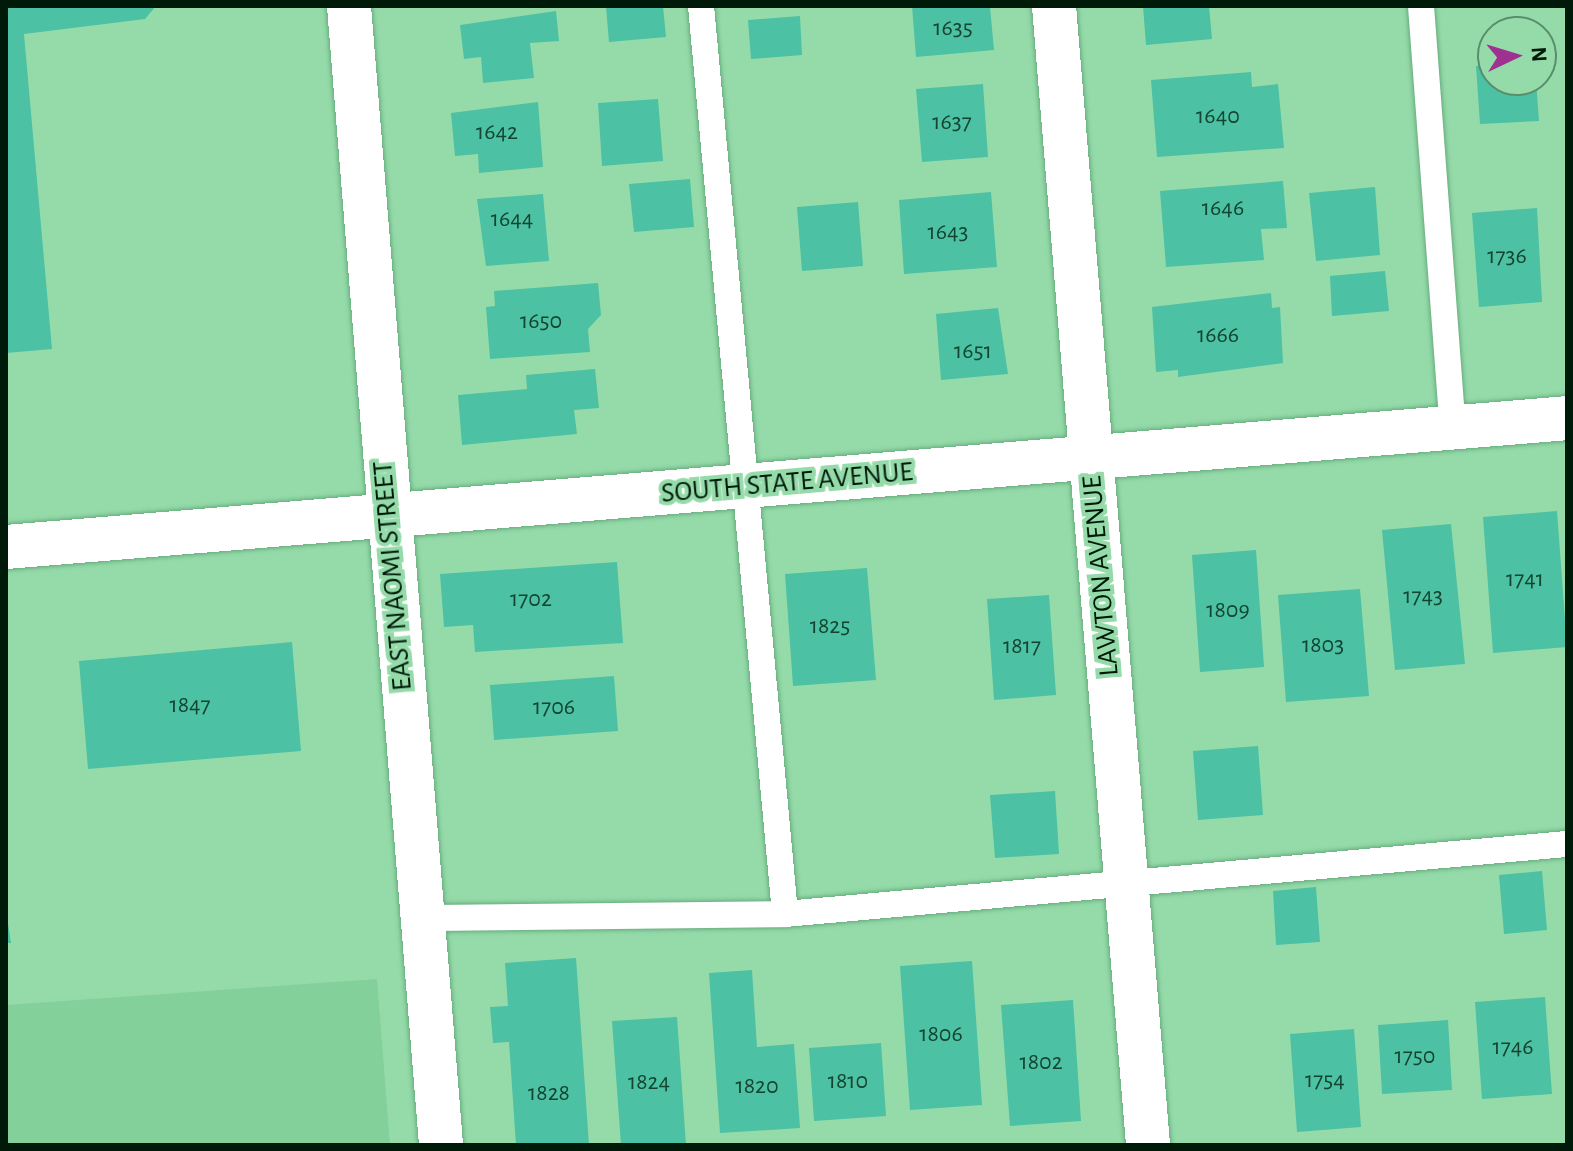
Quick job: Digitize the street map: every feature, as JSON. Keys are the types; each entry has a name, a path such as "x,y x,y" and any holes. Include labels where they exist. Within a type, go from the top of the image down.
{"street":[{"name":"EAST NAOMI STREET","path":"349,6 386,513 441,1145"},
{"name":"LAWTON AVENUE","path":"1054,6 1148,1145"},
{"name":"SOUTH STATE AVENUE","path":"6,547 386,513 1567,418"}],"lane":[{"path":"701,6 749,486 785,914"},
{"path":"1421,6 1453,427"},
{"path":"422,918 785,914 1126,880 1567,844"}],"shaded area":[{"path":"377,979 390,1145 6,1145 6,1005"}],"building":[{"path":"6,6 156,6 145,19 24,34 52,349 6,353"},
{"path":"663,6 666,37 609,42 606,7"},
{"path":"912,6 990,7 994,50 916,57"},
{"path":"1143,6 1209,6 1212,39 1146,45"},
{"path":"556,11 559,41 530,43 534,78 483,83 481,57 464,59 460,25"},
{"path":"800,16 802,55 751,59 748,20"},
{"path":"1251,72 1252,87 1278,84 1284,148 1157,157 1151,80"},
{"path":"983,84 988,157 922,162 916,89"},
{"path":"1478,96 1537,96 1539,121 1480,124"},
{"path":"658,99 663,161 602,166 598,103"},
{"path":"538,102 543,167 479,173 478,154 455,156 451,113"},
{"path":"690,179 694,227 634,232 629,184"},
{"path":"1283,181 1287,228 1261,229 1264,260 1166,267 1160,191"},
{"path":"1375,187 1380,255 1316,261 1309,193"},
{"path":"991,192 997,267 904,274 899,200"},
{"path":"543,194 549,261 486,266 477,199"},
{"path":"858,202 863,266 802,271 797,207"},
{"path":"1537,208 1542,302 1479,307 1472,213"},
{"path":"1385,271 1389,311 1332,316 1330,276"},
{"path":"598,283 601,315 588,329 590,352 490,359 486,307 495,306 494,291"},
{"path":"1271,293 1272,308 1280,307 1283,363 1178,377 1178,370 1156,372 1152,307"},
{"path":"998,308 1008,374 941,380 936,314"},
{"path":"595,369 599,408 574,410 577,434 462,445 458,395 527,389 526,375"},
{"path":"1557,511 1567,647 1493,653 1483,517"},
{"path":"1451,524 1465,664 1395,670 1382,530"},
{"path":"1256,550 1264,667 1200,672 1192,555"},
{"path":"617,562 623,643 475,652 473,625 444,627 440,574"},
{"path":"867,568 876,680 793,686 785,574"},
{"path":"1360,589 1369,696 1286,702 1278,595"},
{"path":"1049,595 1056,695 994,700 987,599"},
{"path":"292,642 301,751 88,769 79,661"},
{"path":"614,676 618,731 494,740 490,685"},
{"path":"1258,746 1263,815 1198,820 1193,751"},
{"path":"1055,791 1059,854 995,858 990,795"},
{"path":"1542,871 1547,930 1504,934 1499,875"},
{"path":"1316,887 1320,942 1276,945 1273,891"},
{"path":"6,910 11,943 6,943"},
{"path":"576,958 589,1145 516,1145 509,1042 493,1043 490,1007 508,1006 505,963"},
{"path":"972,961 982,1105 910,1110 900,966"},
{"path":"752,970 757,1047 794,1044 800,1128 720,1133 709,973"},
{"path":"1545,997 1552,1094 1482,1099 1475,1002"},
{"path":"1073,1000 1081,1121 1010,1126 1001,1005"},
{"path":"677,1017 686,1145 621,1145 612,1021"},
{"path":"1448,1020 1452,1090 1382,1094 1378,1025"},
{"path":"1354,1029 1361,1127 1297,1132 1290,1034"},
{"path":"881,1043 886,1116 814,1121 809,1048"}]}
